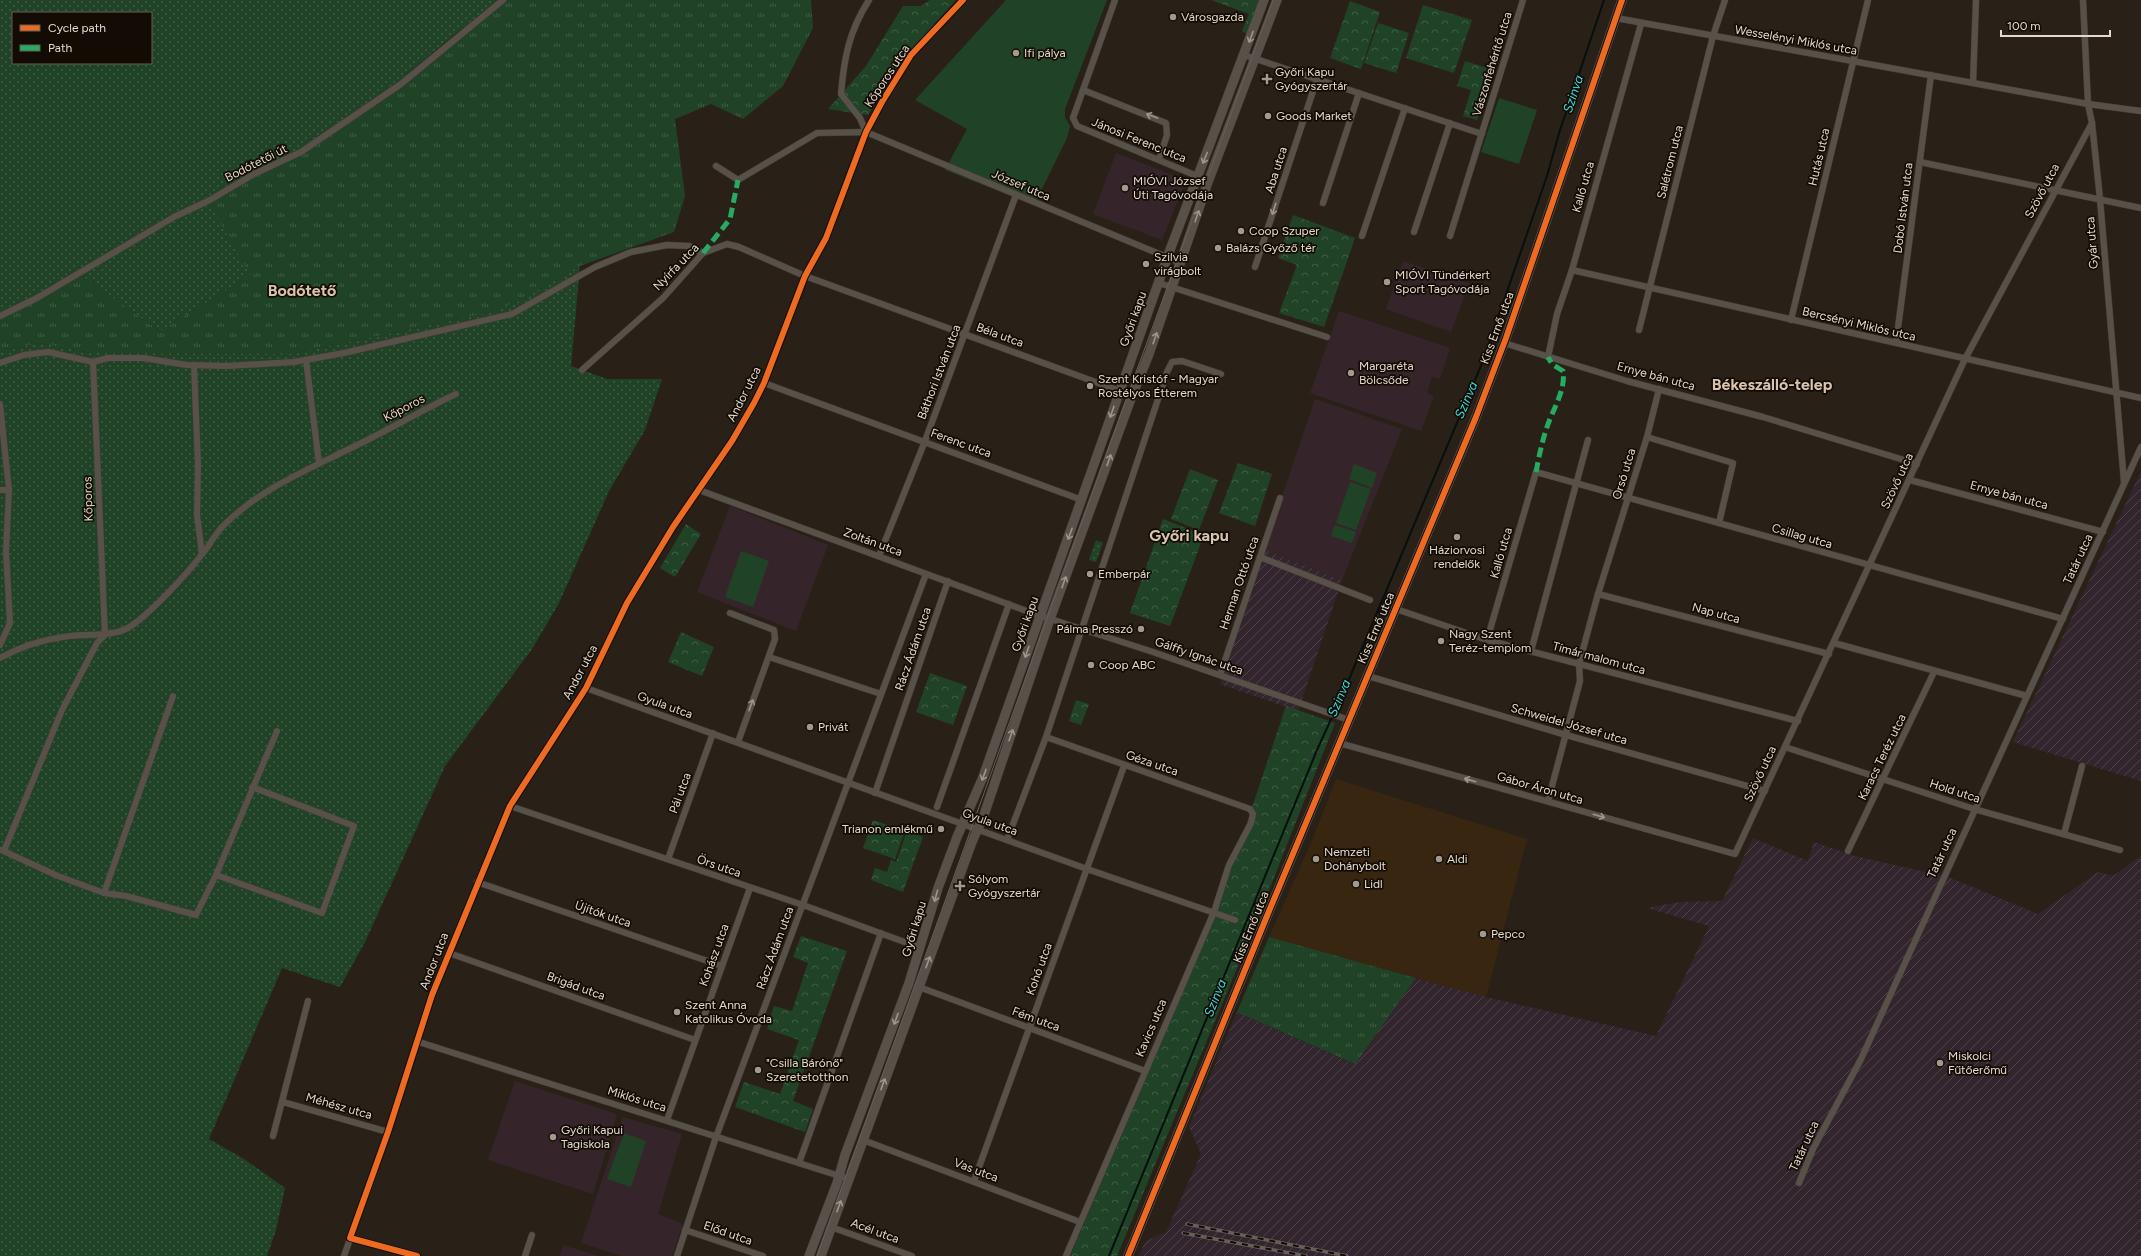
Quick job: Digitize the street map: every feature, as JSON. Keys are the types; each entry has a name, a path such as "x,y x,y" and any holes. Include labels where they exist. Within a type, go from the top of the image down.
{"street":[{"name":"Bodótetői út","path":"0,316 37,298 174,217 210,200 254,174 301,152 401,84 503,0"},
{"name":"Kőporos utca","path":"866,132 860,118 841,94 842,73 857,18 869,0"},
{"name":"Kőporos utca","path":"866,132 911,55 963,0"},
{"path":"1115,0 1083,90 1166,122 1168,135 1158,159"},
{"name":"Győri kapu","path":"821,1256 831,1227 844,1177 845,1155 921,948 938,888 963,823 983,777 1167,258 1264,0"},
{"name":"Győri kapu","path":"809,1256 844,1177 863,1140 1001,766 1050,619 1173,287 1208,182 1277,0"},
{"name":"Vászonfehérítő utca","path":"1482,134 1523,0"},
{"name":"Kiss Ernő utca","path":"1128,1256 1339,743 1476,417 1504,343 1622,0"},
{"name":"Salétrom utca","path":"1639,330 1713,36 1725,0"},
{"name":"Hutás utca","path":"1791,320 1868,0"},
{"path":"1972,82 1976,0"},
{"name":"Gyár utca","path":"2083,0 2088,104 2092,123 2100,199 2115,392 2124,484"},
{"name":"Wesselényi Miklós utca","path":"1616,18 1641,24 1972,82 2088,104 2141,111"},
{"name":"Kalló utca","path":"1548,356 1557,314 1572,270 1641,24"},
{"path":"1244,55 1482,134 1450,236"},
{"name":"Dobó István utca","path":"1896,343 1931,75"},
{"name":"Aba utca","path":"1255,267 1317,79"},
{"name":"Jánosi Ferenc utca","path":"1083,90 1073,118 1074,123 1077,126 1197,176"},
{"path":"1323,202 1359,93"},
{"path":"1362,236 1405,108"},
{"path":"1414,232 1450,123"},
{"name":"Szövő utca","path":"1735,854 1965,359 2092,123"},
{"path":"716,166 738,180 817,132 866,132"},
{"name":"József utca","path":"866,132 1016,196 1181,263"},
{"name":"Andor utca","path":"344,1256 388,1132 432,995 477,882 510,806 586,688 628,603 673,527 732,441 764,383 805,276 826,238 866,132"},
{"path":"1920,162 2141,208"},
{"name":"Báthori István utca","path":"879,556 925,441 1016,196"},
{"path":"0,363 24,355 48,352 93,362 108,358 143,358 194,365 227,366 306,360 344,353 512,314 595,267 631,252 667,244 689,246 703,252"},
{"name":"Nyírfa utca","path":"582,370 663,298 703,252 726,244 740,247 805,276"},
{"name":"Bercsényi Miklós utca","path":"1572,270 2141,398"},
{"name":"Béla utca","path":"805,276 965,333 1120,391"},
{"path":"1159,283 1327,336"},
{"name":"Ernye bán utca","path":"1504,343 1658,389 1763,417 1917,464"},
{"path":"306,360 319,463"},
{"path":"1007,840 1046,737 1167,372 1172,362 1182,361 1221,374"},
{"name":"Kőporos","path":"93,362 105,635"},
{"path":"194,365 198,465 197,515 202,554"},
{"name":"Ferenc utca","path":"764,383 1082,500"},
{"path":"1647,437 1658,389"},
{"name":"Kőporos","path":"0,658 11,652 62,637 92,633 105,635 129,628 153,608 202,554 222,527 250,503 292,475 456,394"},
{"path":"0,404 9,490 6,551 10,623 2,642 11,652"},
{"name":"Orsó utca","path":"1548,801 1580,681 1579,664 1598,594 1647,437 1733,463 1719,523"},
{"path":"1532,651 1578,483 1588,440"},
{"name":"Tatár utca","path":"1799,1183 1813,1149 1861,1059 1974,809 2141,447"},
{"name":"Kalló utca","path":"1487,640 1536,472"},
{"name":"Csillag utca","path":"1536,472 1870,566 2063,618"},
{"name":"Ernye bán utca","path":"1910,480 2103,532"},
{"path":"0,490 9,490"},
{"name":"Zoltán utca","path":"699,490 1040,616"},
{"name":"Herman Ottó utca","path":"1220,675 1280,498"},
{"path":"1260,557 1370,600"},
{"name":"Rácz Ádám utca","path":"677,1256 716,1136 926,574"},
{"name":"Rácz Ádám utca","path":"875,793 948,581"},
{"name":"Nap utca","path":"1598,594 1829,654"},
{"name":"Győri kapu","path":"937,807 1009,604"},
{"name":"Tímár malom utca","path":"1396,609 1487,640 1798,721"},
{"path":"730,613 774,630 775,639 738,742"},
{"name":"Gálffy Ignác utca","path":"1040,616 1083,628 1349,720"},
{"path":"105,635 97,643 62,710 2,850 58,876 104,893 126,896 196,915 216,875 277,731"},
{"path":"1834,643 1934,672 2027,696"},
{"name":"Rácz Ádám utca","path":"769,657 881,694"},
{"name":"Karacs Teréz utca","path":"1848,851 1884,780 1934,672"},
{"name":"Schweidel József utca","path":"1368,676 1566,735 1765,791"},
{"name":"Gyula utca","path":"586,688 1087,869 1235,920"},
{"path":"104,893 173,696"},
{"name":"Pál utca","path":"668,859 713,734"},
{"name":"Géza utca","path":"1046,737 1124,766 1250,809"},
{"name":"Gábor Áron utca","path":"1339,743 1735,854"},
{"name":"Hold utca","path":"1785,747 1974,809 2120,850"},
{"name":"Kohó utca","path":"974,1181 1124,766"},
{"path":"2064,834 2082,766"},
{"path":"216,875 322,913 354,826 252,787"},
{"name":"Örs utca","path":"510,806 750,888 803,904 921,948"},
{"name":"Kavics utca","path":"1066,1256 1214,912 1229,865 1251,823 1253,814 1250,809"},
{"name":"Újítók utca","path":"477,882 722,966"},
{"name":"Kohász utca","path":"667,1120 750,888"},
{"path":"799,1163 881,933"},
{"name":"Brigád utca","path":"449,953 695,1040"},
{"name":"Fém utca","path":"919,987 1145,1071"},
{"path":"273,1136 308,1001"},
{"name":"Miklós utca","path":"418,1042 844,1177"},
{"name":"Méhész utca","path":"283,1102 388,1132"},
{"name":"Vas utca","path":"863,1140 1080,1222"},
{"name":"Acél utca","path":"831,1227 912,1256"},
{"name":"Előd utca","path":"685,1230 763,1256"},
{"path":"525,1256 532,1235"},
{"path":"350,1238 417,1256"}],"shaded area":[{"path":"1116,153 1186,180 1162,240 1093,214"},
{"path":"1403,261 1469,283 1451,332 1386,309"},
{"path":"1339,311 1450,348 1440,379 1432,377 1427,393 1434,396 1421,431 1310,393"},
{"path":"1315,399 1402,429 1342,580 1264,549"},
{"path":"2141,471 2141,781 2013,742"},
{"path":"730,506 828,545 796,631 697,592"},
{"path":"1264,549 1342,580 1298,711 1220,684"},
{"path":"1336,779 1527,839 1486,997 1269,937 1311,843"},
{"path":"1753,838 1808,861 1814,842 1855,856 1948,877 2038,914 2098,872 2113,876 2141,856 2141,1256 1138,1256 1146,1241 1166,1232 1201,1154 1189,1127 1237,1012 1354,1064 1416,978 1486,997 1656,1036 1709,926 1647,908 1679,902 1722,901"},
{"name":"Győri Kapui Tagiskola","path":"515,1081 617,1114 593,1194 488,1160"},
{"path":"623,1117 682,1134 658,1214 683,1224 672,1256 622,1256 581,1243"},
{"path":"563,1245 599,1256 560,1256"}],"green space":[{"path":"0,0 498,0 393,84 298,153 207,200 250,275 160,331 82,276 1,316 0,324"},
{"path":"500,0 811,0 813,28 783,86 743,119 711,104 675,119 685,196 674,232 580,266 517,302 488,313 292,354 91,353 40,343 0,352 0,316 82,276 160,331 249,275 206,199 298,153 393,84"},
{"path":"930,0 956,0 901,61 868,115 828,109 866,66 903,6 921,6"},
{"path":"1006,0 1107,0 1065,109 1065,117 1070,126 1067,138 1034,205 945,170 967,129 915,100"},
{"path":"1211,0 1261,0 1247,34 1242,31 1249,14"},
{"path":"1350,1 1380,12 1361,69 1330,58"},
{"path":"1423,5 1472,20 1454,73 1406,58"},
{"path":"1378,23 1409,33 1396,73 1364,63"},
{"path":"1465,61 1494,70 1477,120 1463,116 1471,90 1457,86"},
{"path":"1499,98 1537,110 1519,164 1481,152"},
{"path":"1293,215 1355,238 1324,327 1279,313 1297,265 1278,258"},
{"path":"580,266 571,366 607,379 662,379 645,430 609,491 559,603 532,649 445,766 365,942 340,987 282,968 209,1139 244,1159 285,1188 276,1230 267,1256 0,1256 0,352 40,343 91,353 292,354 488,313 517,302"},
{"path":"1238,463 1272,474 1255,526 1219,513"},
{"path":"1354,464 1377,473 1372,488 1349,479"},
{"path":"1190,469 1218,480 1199,530 1171,519"},
{"path":"1350,482 1371,489 1356,530 1336,523"},
{"path":"1163,519 1204,535 1170,626 1130,613"},
{"path":"686,524 701,534 675,577 660,568"},
{"path":"1335,525 1356,532 1352,543 1331,536"},
{"path":"1096,540 1103,543 1096,562 1089,560"},
{"path":"741,551 769,561 753,607 725,597"},
{"path":"681,632 714,647 702,676 668,662"},
{"path":"930,673 967,686 953,725 916,712"},
{"path":"1076,700 1089,704 1081,725 1069,721"},
{"path":"1286,706 1335,723 1260,913 1117,1256 1070,1256 1217,912"},
{"path":"873,820 905,831 895,859 863,848"},
{"path":"907,831 923,837 903,892 871,880 875,868 887,872 891,860 896,862"},
{"path":"801,936 847,951 793,1101 813,1109 805,1132 735,1107 744,1082 780,1094 799,1040 767,1029 774,1006 792,1011 808,963 793,957"},
{"path":"1269,937 1416,978 1355,1064 1237,1012"},
{"path":"624,1133 646,1141 631,1187 607,1179"}],"waterway":[{"name":"Szinva","path":"1109,1256 1317,750 1347,684 1483,361 1547,176 1560,130 1604,0"}],"tram line":[{"path":"817,1256 1128,394 1273,0"}],"railway":[{"path":"1187,1224 1347,1256"},
{"path":"1183,1233 1306,1256"}],"marked path":[{"path":"703,253 730,219 738,180"},
{"path":"1536,472 1544,438 1563,385 1563,371 1552,364 1548,357"}],"cycle path":[{"path":"417,1256 350,1238 388,1132 432,995 510,806 586,688 627,603 673,527 732,441 754,403 764,383 805,276 826,238 866,132 882,102 911,55 963,0"},
{"path":"1128,1256 1267,916 1476,417 1506,338 1622,0"}],"place":[{"name":"Városgazda","path":"1173,17"},
{"name":"Ifi pálya","path":"1016,53"},
{"name":"Győri Kapu Gyógyszertár","path":"1267,79"},
{"name":"Goods Market","path":"1268,116"},
{"name":"MIÓVI József Úti Tagóvodája","path":"1125,188"},
{"name":"Coop Szuper","path":"1241,231"},
{"name":"Balázs Győző tér","path":"1218,248"},
{"name":"Szilvia virágbolt","path":"1146,264"},
{"name":"MIÓVI Tündérkert Sport Tagóvodája","path":"1387,282"},
{"name":"Margaréta Bölcsőde","path":"1351,373"},
{"name":"Szent Kristóf - Magyar Rostélyos Étterem","path":"1090,386"},
{"name":"Háziorvosi rendelők","path":"1457,537"},
{"name":"Emberpár","path":"1090,574"},
{"name":"Pálma Presszó","path":"1141,629"},
{"name":"Nagy Szent Teréz-templom","path":"1441,641"},
{"name":"Coop ABC","path":"1091,665"},
{"name":"Privát","path":"810,727"},
{"name":"Trianon emlékmű","path":"941,829"},
{"name":"Nemzeti Dohánybolt","path":"1316,859"},
{"name":"Aldi","path":"1439,859"},
{"name":"Lidl","path":"1356,884"},
{"name":"Sólyom Gyógyszertár","path":"960,886"},
{"name":"Pepco","path":"1483,934"},
{"name":"Szent Anna Katolikus Óvoda","path":"677,1012"},
{"name":"Miskolci Fűtőerőmű","path":"1940,1063"},
{"name":"\"Csilla Bárónő\" Szeretetotthon","path":"758,1070"},
{"name":"Győri Kapui Tagiskola","path":"553,1137"}],"district":[{"name":"Bodótető","path":"302,290"},
{"name":"Békeszálló-telep","path":"1772,384"},
{"name":"Győri kapu","path":"1189,535"}]}
